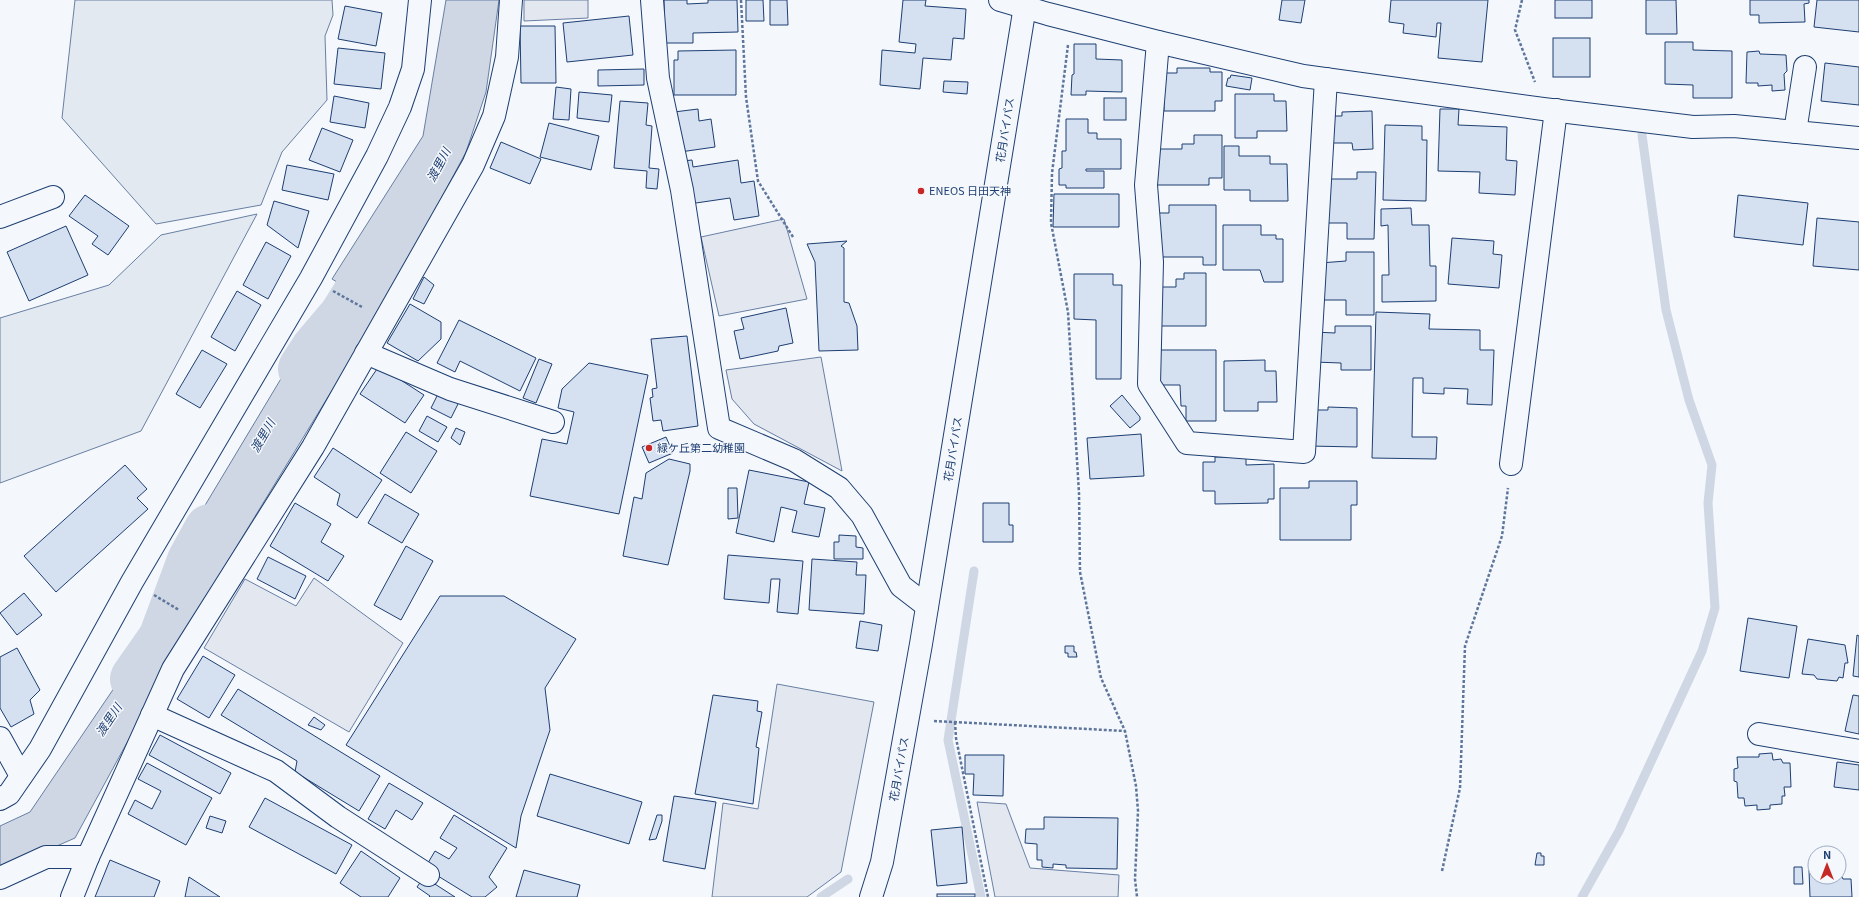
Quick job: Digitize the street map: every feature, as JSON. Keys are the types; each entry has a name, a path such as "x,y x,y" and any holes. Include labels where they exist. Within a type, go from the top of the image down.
{"main road":[{"path":"0,798 9,794 40,749 132,582 311,278 380,149 400,107 413,69 420,0"},
{"path":"72,897 88,857 173,669 312,447 473,165 494,116 508,57 510,0"},
{"path":"652,0 658,78 682,190 719,428 794,460 839,488 862,515 901,586 927,606"},
{"path":"1000,0 1026,4 1071,20 1303,76 1550,110 1693,127 1734,126 1859,138"},
{"name":"花月バイパス","path":"871,897 882,862 927,606 1026,4"},
{"path":"1158,42 1146,185 1152,262 1149,384 1187,443 1304,452 1326,79"},
{"path":"1795,132 1805,66"},
{"path":"1511,464 1550,110"},
{"path":"0,217 53,197"},
{"path":"366,353 450,389 553,422"},
{"path":"152,715 276,771 338,817 428,875"},
{"path":"1759,734 1859,751"},
{"path":"0,738 22,776"},
{"path":"0,878 46,857 88,857"}],"path":[{"path":"741,0 746,98 758,182 793,236"},
{"path":"1522,0 1515,30 1536,82 1550,110"},
{"path":"1071,20 1052,173 1051,222 1068,312 1079,493 1080,572 1101,678 1125,732 1136,786 1138,811 1135,879 1137,897"},
{"path":"332,290 364,308"},
{"path":"1442,872 1460,788 1465,646 1502,536 1511,464"},
{"path":"132,582 201,624"},
{"path":"933,721 1125,732"},
{"path":"955,722 956,738 988,897"}],"shaded area":[{"path":"75,0 332,0 333,15 325,36 327,100 282,152 261,205 156,224 62,118"},
{"path":"524,0 588,0 588,18 524,21"},
{"path":"257,214 141,431 0,483 0,318 109,285 161,235"},
{"path":"784,219 807,299 719,316 701,237"},
{"path":"821,357 842,471 754,424 732,399 726,370"},
{"path":"314,578 403,643 349,732 204,648 245,579 296,606"},
{"path":"777,684 874,702 841,872 807,897 712,897 723,803 758,809"},
{"path":"977,802 1006,804 1030,868 1119,875 1118,897 995,897"}],"water":[{"path":"446,0 499,0 486,92 466,152 382,309 332,279 423,136"},
{"path":"327,302 372,325 199,608 159,582"},
{"path":"165,613 190,627 75,838 0,871 0,826 30,812"}],"building":[{"path":"664,0 687,0 687,4 708,3 708,0 737,0 738,32 693,33 693,43 665,43"},
{"path":"746,0 763,0 764,21 746,21"},
{"path":"770,0 787,0 788,25 770,25"},
{"path":"903,0 926,0 925,6 966,9 964,39 953,38 951,60 923,58 920,89 880,85 882,50 915,53 916,44 899,42"},
{"path":"1282,0 1305,0 1301,23 1279,20"},
{"path":"1391,0 1488,0 1482,62 1438,58 1441,23 1437,23 1436,37 1403,33 1404,24 1389,22"},
{"path":"1555,0 1592,0 1592,18 1555,18"},
{"path":"1646,0 1676,0 1677,34 1646,34"},
{"path":"1750,0 1809,0 1809,3 1804,4 1805,22 1759,23 1759,15 1750,15"},
{"path":"1817,0 1859,0 1859,32 1814,27"},
{"path":"345,6 382,13 376,46 338,39"},
{"path":"629,16 633,55 567,62 563,23"},
{"path":"520,26 555,26 556,83 521,83"},
{"path":"1553,38 1590,38 1590,77 1553,77"},
{"path":"1665,42 1693,42 1693,50 1732,51 1732,98 1693,98 1693,85 1665,84"},
{"path":"1074,44 1096,44 1096,59 1122,60 1122,92 1086,91 1086,95 1071,95 1072,75 1074,74"},
{"path":"338,48 385,53 381,89 334,84"},
{"path":"736,50 736,95 674,95 674,60 678,60 678,51"},
{"path":"1759,51 1760,54 1786,55 1787,71 1784,74 1785,90 1772,91 1772,85 1758,86 1758,83 1746,83 1747,52"},
{"path":"1825,63 1859,67 1859,105 1821,101"},
{"path":"1177,68 1210,68 1210,72 1222,72 1222,101 1215,101 1215,111 1164,111 1164,73 1177,73"},
{"path":"644,69 644,85 598,86 598,70"},
{"path":"1231,75 1252,78 1250,90 1226,86 1228,78 1230,78"},
{"path":"944,81 968,82 967,94 943,92"},
{"path":"556,87 571,89 569,120 553,119"},
{"path":"579,92 612,95 609,122 577,118"},
{"path":"1235,94 1274,94 1274,101 1286,101 1287,131 1257,131 1257,138 1235,138"},
{"path":"334,96 369,103 365,128 330,122"},
{"path":"1104,98 1126,98 1126,120 1104,120"},
{"path":"620,101 648,103 646,125 652,126 649,168 659,169 657,189 646,188 647,171 614,168"},
{"path":"698,109 699,121 711,119 715,147 680,152 674,112"},
{"path":"1440,109 1459,109 1458,125 1507,127 1506,160 1517,161 1515,195 1479,193 1480,172 1438,171"},
{"path":"1372,111 1373,149 1353,150 1352,143 1325,143 1325,116 1342,116 1342,112"},
{"path":"1066,119 1088,119 1088,133 1097,133 1097,139 1121,139 1121,169 1086,169 1086,171 1104,171 1104,188 1066,188 1066,185 1059,185 1059,169 1062,168 1062,151 1066,151"},
{"path":"549,123 599,136 591,170 540,157"},
{"path":"1385,125 1422,126 1422,140 1427,140 1426,201 1383,200"},
{"path":"322,128 353,140 340,172 309,160"},
{"path":"1194,135 1222,135 1222,178 1209,178 1209,185 1153,185 1157,149 1182,149 1182,144 1194,144"},
{"path":"501,142 541,159 530,184 490,168"},
{"path":"1224,146 1239,146 1239,156 1270,156 1270,164 1287,164 1288,201 1250,201 1250,190 1224,190"},
{"path":"692,160 693,167 738,160 741,183 754,181 759,216 734,220 730,198 689,204 683,161"},
{"path":"287,165 334,174 328,200 282,190"},
{"path":"1357,172 1376,172 1374,239 1347,239 1347,223 1320,223 1320,179 1357,179"},
{"path":"1054,194 1119,194 1119,227 1053,227"},
{"path":"85,195 129,226 108,255 92,244 98,236 69,216"},
{"path":"1738,195 1808,203 1803,245 1734,237"},
{"path":"274,201 309,211 298,248 267,225"},
{"path":"1169,205 1216,205 1216,265 1203,265 1203,257 1156,257 1157,213 1169,213"},
{"path":"1411,208 1412,225 1429,225 1430,266 1436,266 1436,301 1382,302 1382,275 1389,275 1388,225 1381,226 1381,209"},
{"path":"1817,218 1859,222 1859,270 1813,266"},
{"path":"1223,225 1261,225 1261,235 1276,235 1276,239 1283,239 1283,282 1264,282 1260,270 1223,270"},
{"path":"66,226 88,275 29,301 7,252"},
{"path":"1452,238 1494,241 1493,254 1502,255 1499,288 1448,284"},
{"path":"847,241 841,246 844,248 844,302 849,303 857,326 858,350 819,351 815,262 807,244"},
{"path":"266,242 291,256 268,299 243,285"},
{"path":"1346,252 1374,252 1374,315 1346,315 1346,300 1320,300 1320,263 1346,261"},
{"path":"1184,273 1206,273 1206,326 1154,326 1154,287 1176,287 1176,279 1184,279"},
{"path":"1074,274 1113,274 1113,285 1122,285 1121,379 1096,379 1096,320 1074,319"},
{"path":"424,277 434,285 424,304 413,299"},
{"path":"237,291 261,305 235,351 211,337"},
{"path":"410,304 441,322 441,339 418,361 387,343"},
{"path":"786,308 793,343 779,346 778,351 740,359 734,331 744,329 741,318"},
{"path":"1376,312 1430,314 1429,329 1480,330 1480,350 1494,350 1492,405 1467,404 1468,389 1444,388 1444,394 1423,393 1423,378 1413,378 1412,437 1437,437 1436,459 1372,458"},
{"path":"459,320 536,358 520,391 460,361 455,372 437,363"},
{"path":"1335,326 1371,326 1371,370 1341,370 1341,363 1314,362 1314,332 1335,333"},
{"path":"687,336 698,426 663,431 661,420 653,421 650,398 653,397 652,389 657,388 651,339"},
{"path":"202,350 227,364 200,408 176,394"},
{"path":"1157,350 1216,350 1216,421 1186,421 1186,406 1181,406 1180,385 1152,385"},
{"path":"539,359 552,364 536,403 523,398"},
{"path":"1265,360 1265,371 1276,371 1277,402 1258,402 1258,411 1224,411 1224,361"},
{"path":"589,363 648,375 619,514 530,496 542,439 567,444 574,412 558,408 562,389"},
{"path":"379,366 424,395 405,423 360,394"},
{"path":"439,392 459,402 451,418 431,408"},
{"path":"1122,395 1140,417 1140,420 1130,428 1110,406"},
{"path":"1328,407 1357,408 1357,447 1309,446 1309,410 1328,410"},
{"path":"427,416 447,427 438,442 419,431"},
{"path":"456,428 465,432 460,445 451,438"},
{"path":"406,432 437,451 411,493 380,473"},
{"path":"1141,434 1144,476 1090,479 1087,438"},
{"path":"666,437 673,453 649,463 642,447"},
{"path":"333,448 382,480 357,518 337,505 340,494 314,477"},
{"path":"1215,457 1246,457 1246,465 1274,464 1274,499 1268,499 1268,503 1215,504 1215,491 1203,491 1203,462 1215,462"},
{"path":"669,459 690,464 690,471 668,565 623,556 634,497 642,499 646,473"},
{"path":"125,465 147,489 137,498 148,509 56,592 24,556"},
{"path":"749,470 809,482 804,504 825,508 819,537 792,532 797,511 781,507 774,542 736,533"},
{"path":"1309,481 1357,481 1357,505 1351,505 1351,540 1280,540 1280,488 1309,488"},
{"path":"728,488 737,488 738,518 728,519"},
{"path":"385,494 419,514 402,543 368,523"},
{"path":"295,503 331,524 321,542 344,556 328,581 270,546"},
{"path":"983,503 1009,503 1009,525 1013,525 1013,542 983,542"},
{"path":"839,535 856,536 856,547 863,548 863,559 834,559 834,542 839,542"},
{"path":"406,546 433,561 401,620 374,605"},
{"path":"728,555 803,561 798,614 777,612 780,579 771,579 769,603 724,599"},
{"path":"268,557 306,576 295,599 257,579"},
{"path":"812,559 857,562 856,575 866,575 864,614 809,610"},
{"path":"24,593 42,615 17,635 0,613"},
{"path":"440,596 504,596 576,639 545,688 550,730 521,816 516,848 346,745"},
{"path":"1748,618 1797,626 1789,678 1740,671"},
{"path":"860,621 882,625 878,651 856,648"},
{"path":"1857,635 1859,636 1859,677 1853,676"},
{"path":"1808,639 1845,645 1848,663 1845,663 1843,678 1839,677 1837,681 1817,679 1814,675 1802,674"},
{"path":"1065,646 1074,646 1074,652 1076,652 1077,657 1068,657 1068,653 1065,653"},
{"path":"17,648 40,690 30,700 34,714 11,727 0,708 0,657"},
{"path":"203,656 235,675 209,718 177,699"},
{"path":"238,689 380,776 359,811 295,772 297,761 221,715"},
{"path":"713,695 758,701 757,711 762,712 756,747 759,748 753,804 695,794"},
{"path":"1853,695 1859,696 1859,734 1845,731"},
{"path":"314,717 325,725 321,730 308,725"},
{"path":"160,735 231,773 220,794 149,755"},
{"path":"1772,753 1773,760 1781,759 1783,763 1790,763 1791,787 1784,787 1785,796 1782,796 1782,804 1770,805 1770,809 1757,810 1757,805 1745,806 1744,798 1738,798 1737,782 1734,781 1734,769 1738,768 1737,757 1759,757 1759,754"},
{"path":"965,755 1004,755 1003,796 973,795 974,774 965,774"},
{"path":"1837,762 1859,765 1859,790 1834,787"},
{"path":"147,763 212,798 186,845 128,814 135,800 152,809 161,791 138,779"},
{"path":"550,774 642,802 629,844 537,816"},
{"path":"389,783 423,803 412,820 396,810 385,829 368,819"},
{"path":"674,796 716,802 705,869 663,861"},
{"path":"265,798 352,845 336,874 249,827"},
{"path":"454,815 507,848 489,877 497,887 485,897 472,897 425,868 435,851 449,859 457,848 440,838"},
{"path":"657,815 662,815 662,821 656,839 649,840"},
{"path":"210,816 226,821 222,833 206,828"},
{"path":"1044,817 1118,818 1117,869 1066,868 1066,865 1053,864 1053,868 1042,867 1042,860 1037,860 1037,844 1025,843 1026,829 1044,829"},
{"path":"962,827 967,883 937,886 931,830"},
{"path":"361,851 400,878 388,897 361,897 340,883"},
{"path":"1537,853 1541,853 1541,856 1544,856 1544,865 1535,865"},
{"path":"110,860 160,881 154,897 95,897"},
{"path":"1794,867 1802,867 1803,884 1794,884"},
{"path":"524,870 580,885 577,897 516,897"},
{"path":"189,877 220,897 185,897"},
{"path":"424,877 455,897 429,897 430,896 417,887"},
{"path":"1847,879 1851,879 1852,897 1810,897 1810,885 1847,885"},
{"path":"937,894 975,894 975,897 937,897"}],"waterway":[{"path":"1582,897 1619,831 1702,651 1715,608 1708,503 1712,465 1689,400 1666,310 1642,135"},
{"name":"渡里川","path":"304,369 317,349 345,316 396,234"},
{"name":"渡里川","path":"136,679 164,639 193,561 210,530"},
{"path":"974,571 948,740 981,897"},
{"path":"821,897 848,879"}],"place":[{"name":"ENEOS 日田天神","path":"921,191"},
{"name":"緑ケ丘第二幼稚園","path":"649,448"}]}
